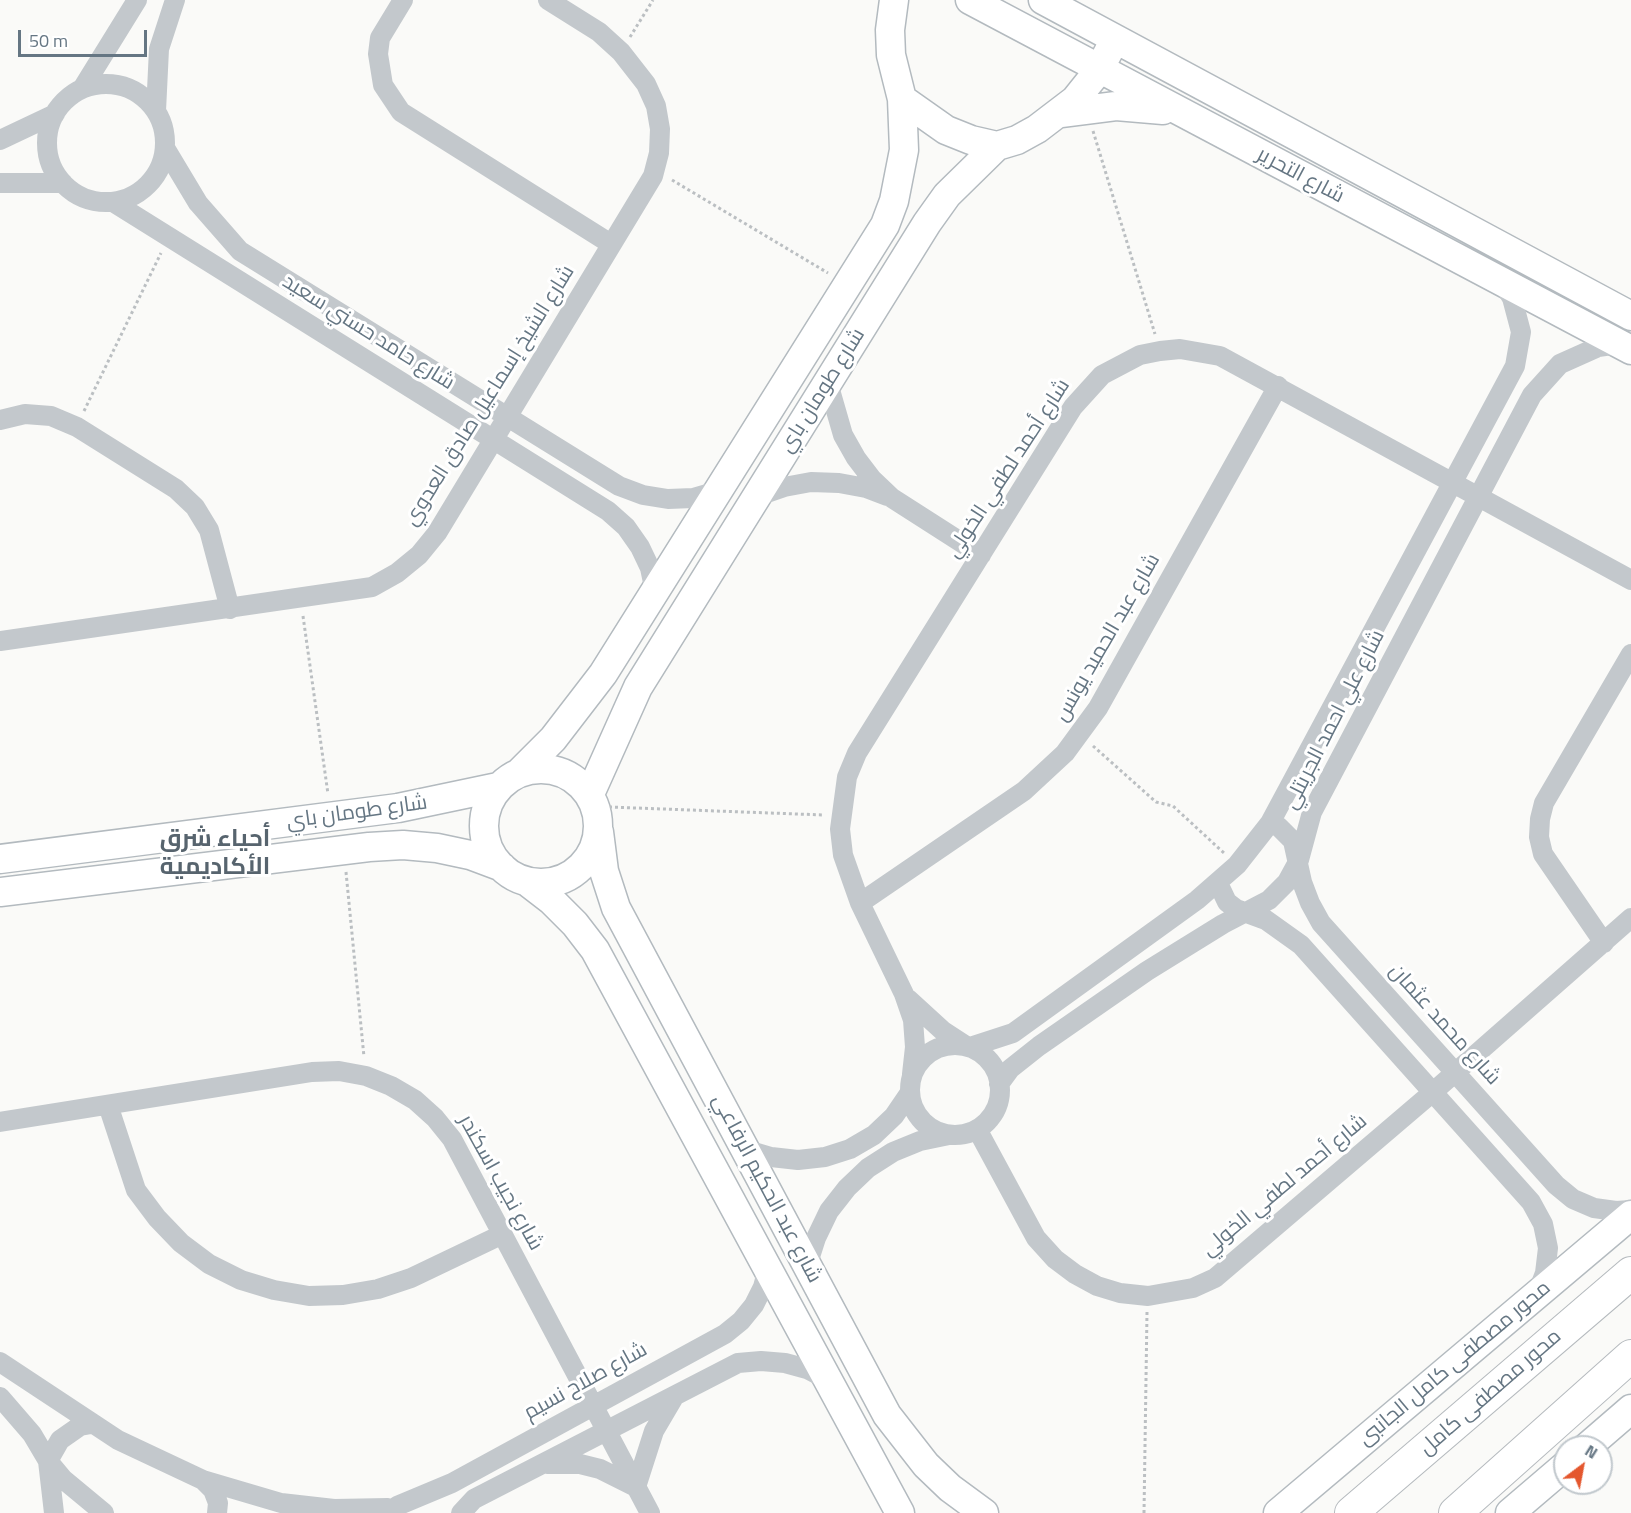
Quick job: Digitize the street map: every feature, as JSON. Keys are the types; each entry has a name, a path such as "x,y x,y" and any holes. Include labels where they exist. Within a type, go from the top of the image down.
{"main road":[{"name":"محور مصطفى كامل","path":"1351,1513 1631,1273"},
{"path":"1455,1513 1631,1356"}],"street":[{"path":"82,89 136,0"},
{"path":"156,111 159,49 175,0"},
{"path":"403,0 380,38 378,54 383,85 401,112 611,244"},
{"name":"شارع الشيخ إسماعيل صادق العدوي","path":"0,641 372,587 397,573 418,555 437,533 611,244 654,169 659,153 660,129 656,106 646,84 621,52 599,32 548,0"},
{"path":"875,0 890,30"},
{"name":"شارع طومان باي","path":"0,859 432,802 509,780 553,739 579,707 655,591 885,225 894,201 904,150 902,99 891,55 890,30 894,0"},
{"name":"شارع التحرير","path":"970,0 1179,113 1625,347"},
{"name":"شارع التحرير","path":"1042,0 1631,316"},
{"name":"شارع طومان باي","path":"595,811 638,687 927,223 947,195 997,146 1017,140 1074,110 1115,39"},
{"path":"98,84 115,84 131,89 145,98 156,111 162,123 165,148 162,164 154,178 136,194 113,202 95,201 77,195 63,183 52,168 47,150 48,131 55,114 66,99 82,89 98,84"},
{"path":"902,99 923,116 946,130 970,140 997,146"},
{"path":"1074,110 1116,106 1179,113"},
{"path":"0,140 55,114"},
{"name":"شارع حامد حسني سعيد","path":"165,148 198,203 240,251 507,417 619,486 643,495 668,499 693,498 717,491"},
{"path":"0,183 63,183"},
{"name":"شارع حامد حسني سعيد","path":"113,202 608,511 626,527 640,547 650,568 655,591"},
{"name":"شارع علي احمد الجريتلي","path":"968,1047 992,1042 1022,1027 1218,883 1237,865 1270,823 1515,366 1520,349 1519,314 1503,283"},
{"name":"شارع علي احمد الجريتلي","path":"999,1084 1024,1057 1147,971 1278,892 1299,860 1312,812 1532,395 1560,364 1578,354 1625,347"},
{"name":"شارع أحمد لطفي الخولي","path":"912,1074 915,1047 913,1020 904,994 860,903 843,855 841,815 847,777 857,753 1086,390 1120,364 1160,351 1180,349 1220,356 1631,580"},
{"path":"828,383 834,409 847,442 872,479 892,498 981,555"},
{"name":"شارع عبد الحميد يونس","path":"860,903 1024,791 1052,767 1080,735 1098,708 1278,386"},
{"path":"0,420 25,414 51,416 77,427 176,489 195,507 209,530 230,609"},
{"path":"758,496 784,487 811,483 839,483 866,488 892,498"},
{"path":"1604,943 1544,854 1539,837 1540,819 1544,802 1631,654"},
{"path":"546,768 559,771 576,780 595,811 596,846 580,869 554,882 526,881 502,867 486,842 484,828 490,799 509,780 546,768"},
{"name":"شارع عبد الحكيم الرفاعي","path":"595,811 604,871 616,908 887,1415 905,1440 950,1488 984,1513"},
{"name":"شارع محمد عثمان","path":"1270,823 1279,827 1293,841 1310,903 1321,923 1556,1185 1574,1199 1594,1208 1616,1211 1631,1210"},
{"name":"شارع طومان باي","path":"0,892 344,849 403,845 437,848 470,855 502,867"},
{"name":"شارع عبد الحكيم الرفاعي","path":"526,881 552,901 575,924 595,950 900,1513"},
{"path":"1218,883 1227,902 1285,931 1301,945 1531,1202 1543,1224 1548,1248 1545,1273 1536,1295"},
{"name":"شارع أحمد لطفي الخولي","path":"977,1129 1036,1238 1055,1259 1097,1286 1120,1293 1148,1296 1177,1292 1215,1278 1455,1073 1631,918"},
{"name":"شارع أحمد لطفي الخولي","path":"904,994 929,1020 968,1047"},
{"path":"744,1149 771,1157 798,1160 825,1157 842,1152 874,1135 894,1116 909,1094 912,1074 920,1060 933,1049 949,1045 968,1047 993,1065 999,1084 996,1107 989,1120 977,1129 963,1134 920,1141 893,1152 868,1168 846,1188 829,1211 816,1238 807,1266"},
{"name":"شارع نجيب اسكندر","path":"0,1122 312,1072 339,1071 366,1076 391,1086 415,1100 435,1118 452,1139 650,1513"},
{"path":"909,1094 916,1113 930,1128 949,1135"},
{"path":"108,1105 136,1190 157,1218 181,1243 209,1264 252,1283 274,1290 309,1296 344,1295 378,1289 411,1278 503,1234"},
{"name":"محور مصطفى كامل الجانبى","path":"1278,1513 1631,1215"},
{"name":"شارع صلاح نسيم","path":"387,1509 452,1483 725,1334 741,1321 754,1305 763,1287 768,1268"},
{"path":"461,1513 474,1499 738,1364 762,1361 785,1363 807,1369 828,1380"},
{"path":"0,1362 91,1424 146,1455 203,1480 281,1503 334,1509 411,1508 422,1513"},
{"path":"540,1465 560,1463 600,1468 636,1487 654,1431 674,1396"},
{"path":"0,1397 32,1434 48,1461 80,1496 104,1513"},
{"path":"1601,1435 1631,1409"},
{"path":"54,1513 48,1461 65,1436 80,1426 91,1424"},
{"path":"1510,1513 1553,1476"},
{"path":"203,1480 213,1490 218,1503 217,1513"}],"path":[{"path":"621,52 653,0"},
{"path":"1074,110 1160,351"},
{"path":"654,169 848,285"},
{"path":"77,427 168,237"},
{"path":"301,599 331,817"},
{"path":"1080,735 1156,802 1173,806 1237,865"},
{"path":"595,811 841,815"},
{"path":"344,849 366,1076"},
{"path":"1144,1513 1148,1296"}],"district":[{"name":"أحياء شرق الأكاديمية","path":"215,854"}]}
